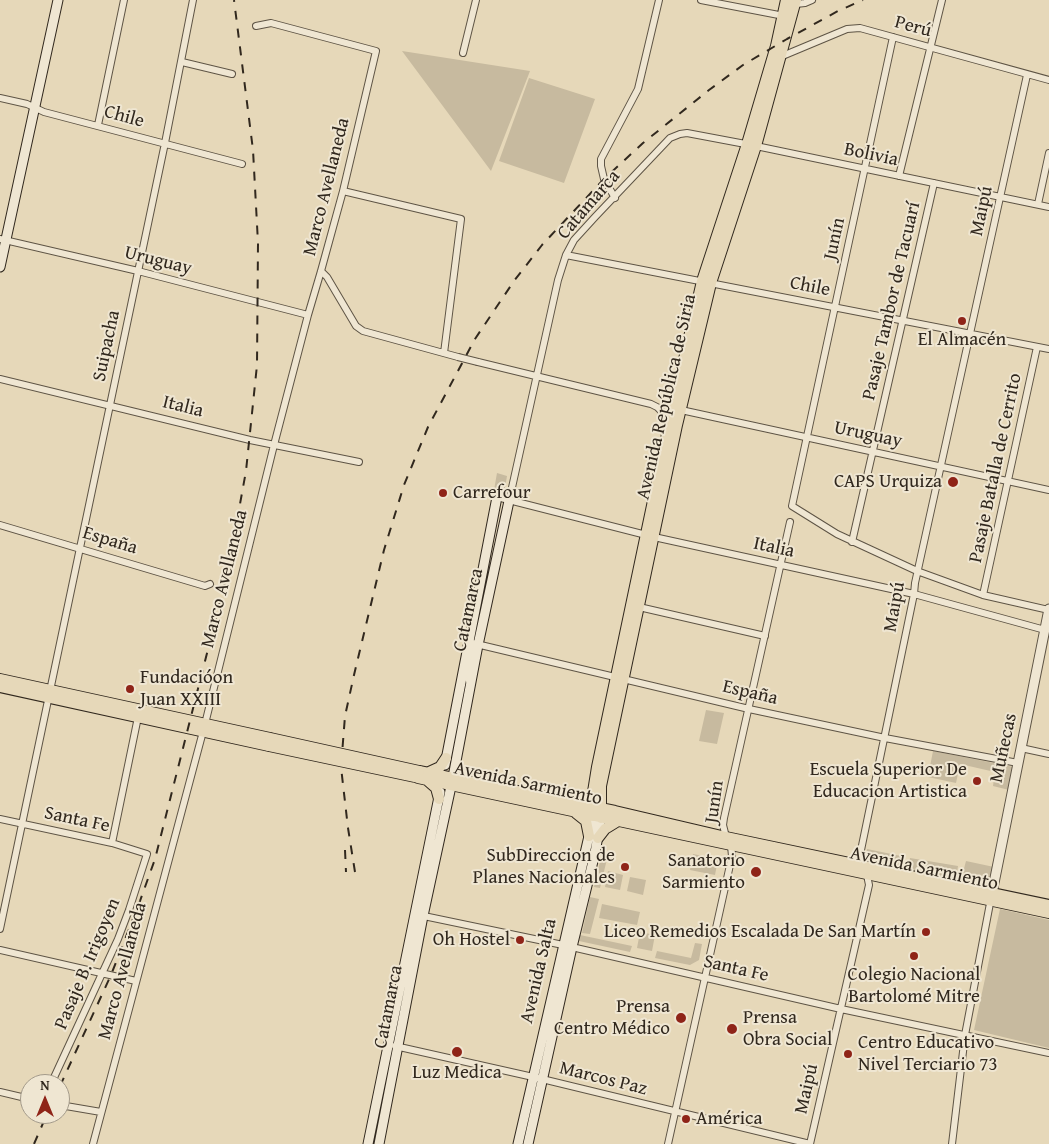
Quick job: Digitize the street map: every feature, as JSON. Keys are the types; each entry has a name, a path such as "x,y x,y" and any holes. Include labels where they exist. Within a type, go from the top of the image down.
{"main road":[{"path":"0,267 3,239 58,0"},
{"name":"Avenida República de Siria","path":"596,812 598,784 620,678 676,416 707,282 752,145 787,16 793,1"},
{"name":"Catamarca","path":"368,1144 393,1045 447,780 469,694 472,643 497,497"},
{"name":"Catamarca","path":"419,915 439,800 447,780 446,758 472,643 509,501"},
{"name":"Avenida República de Siria","path":"620,678 639,607 650,536"},
{"name":"Muñecas","path":"991,897 1049,610"},
{"name":"Avenida Sarmiento","path":"0,679 138,717 203,728"},
{"name":"Avenida Sarmiento","path":"0,687 49,693 571,807 726,836 861,865 991,897 1049,914"},
{"path":"439,800 436,788 422,775 437,770 446,758"},
{"path":"598,784 605,803 617,816 605,829 594,837 586,821 571,807 598,784"},
{"name":"Avenida Salta","path":"518,1144 538,1078 594,837 596,812"},
{"name":"Avenida Sarmiento","path":"617,816 731,846 867,876 1049,905"},
{"name":"Catamarca","path":"379,1144 393,1045"},
{"name":"Avenida Salta","path":"528,1144 538,1078"}],"street":[{"path":"98,125 124,0"},
{"name":"Suipacha","path":"0,929 182,62 193,0"},
{"path":"463,53 476,0"},
{"path":"615,198 604,179 601,166 602,159 638,88 660,0"},
{"path":"701,0 787,16"},
{"path":"793,1 805,3 812,0"},
{"path":"930,47 942,0"},
{"name":"Marco Avellaneda","path":"94,1144 203,728 274,445 342,191 376,51 271,23 256,26"},
{"name":"Perú","path":"777,57 847,29 860,28 1049,80"},
{"name":"Junín","path":"852,542 792,506 893,37"},
{"name":"Pasaje Tambor de Tacuarí","path":"899,176 930,47"},
{"path":"182,62 232,74"},
{"name":"Maipú","path":"861,865 860,855 914,594 917,571 1027,75"},
{"name":"Chile","path":"0,98 26,104 44,112 242,164"},
{"name":"Bolivia","path":"687,133 1049,207"},
{"name":"Catamarca","path":"509,501 559,274 566,255 574,240 670,138 687,133"},
{"path":"1038,204 1049,153"},
{"name":"Pasaje Tambor de Tacuarí","path":"852,542 934,183"},
{"path":"321,271 327,277 356,326 363,331 444,353 461,220 342,191"},
{"name":"Uruguay","path":"3,239 138,271 308,315"},
{"name":"Chile","path":"566,255 1049,349"},
{"name":"Pasaje Batalla de Cerrito","path":"983,595 1037,347"},
{"name":"Uruguay","path":"444,353 651,404 676,416 807,437 1049,490"},
{"name":"Italia","path":"0,379 274,445 359,462"},
{"name":"Italia","path":"497,497 650,536 914,594 1045,630"},
{"name":"Junín","path":"668,1144 732,856 731,846 723,825 724,818 790,522"},
{"name":"España","path":"0,525 205,586 210,584"},
{"path":"852,542 917,571 983,595 1049,610"},
{"path":"639,607 765,636"},
{"name":"España","path":"472,643 749,709 885,738 1018,763"},
{"path":"112,843 138,717"},
{"path":"1021,748 1049,754"},
{"name":"Santa Fe","path":"0,818 112,843 147,854"},
{"name":"Pasaje B. Irigoyen","path":"56,1074 103,973 129,910 147,854"},
{"path":"861,865 867,876"},
{"name":"Maipú","path":"810,1144 869,885 867,876"},
{"path":"952,1144 965,1035 991,897"},
{"name":"Santa Fe","path":"419,915 568,946 841,1009 1049,1053"},
{"path":"0,950 136,981"},
{"name":"Marcos Paz","path":"393,1045 810,1144"},
{"path":"0,1092 20,1097"},
{"path":"70,1107 101,1112"}],"shaded area":[{"path":"402,51 530,71 491,171"},
{"path":"529,78 595,99 564,183 499,161"},
{"path":"497,473 507,476 504,494 494,490"},
{"path":"706,710 724,713 717,744 699,741"},
{"path":"933,751 1014,767 1009,790 993,786 995,772 960,764 956,783 928,777"},
{"path":"867,849 901,856 898,869 865,862"},
{"path":"693,854 718,859 715,875 690,870"},
{"path":"601,857 607,859 600,888 594,887"},
{"path":"910,858 958,866 956,879 908,870"},
{"path":"966,861 994,867 992,893 960,884"},
{"path":"608,871 623,875 620,890 605,887"},
{"path":"630,877 646,880 643,895 627,891"},
{"path":"590,897 599,899 590,934 582,933"},
{"path":"602,904 640,912 637,925 599,918"},
{"path":"1000,909 1049,920 1049,1048 974,1030"},
{"path":"640,932 655,935 652,951 637,948"},
{"path":"580,935 632,946 630,952 579,941"},
{"path":"695,943 702,944 699,960 690,965 655,958 657,951 691,958"}],"railway":[{"path":"66,1074 111,975 155,859 228,570 246,471 257,365 258,243 253,150 234,0"},
{"path":"355,872 341,767 345,716 354,675 384,550 404,485 428,427 475,339 514,281 542,245 604,179 643,143 743,65 838,11 863,0"},
{"path":"345,850 346,872"},
{"path":"34,1144 43,1124"}],"place":[{"name":"El Almacén","path":"962,321"},
{"name":"CAPS Urquiza","path":"953,482"},
{"name":"Carrefour","path":"443,493"},
{"name":"Fundacióon Juan XXIII","path":"130,689"},
{"name":"Escuela Superior De Educacion Artistica","path":"977,781"},
{"name":"SubDireccion de Planes Nacionales","path":"625,867"},
{"name":"Sanatorio Sarmiento","path":"756,872"},
{"name":"Liceo Remedios Escalada De San Martín","path":"926,932"},
{"name":"Oh Hostel","path":"520,940"},
{"name":"Colegio Nacional Bartolomé Mitre","path":"914,956"},
{"name":"Prensa Centro Médico","path":"681,1018"},
{"name":"Prensa Obra Social","path":"732,1029"},
{"name":"Luz Medica","path":"457,1052"},
{"name":"Centro Educativo Nivel Terciario 73","path":"848,1054"},
{"name":"América","path":"686,1119"}]}
